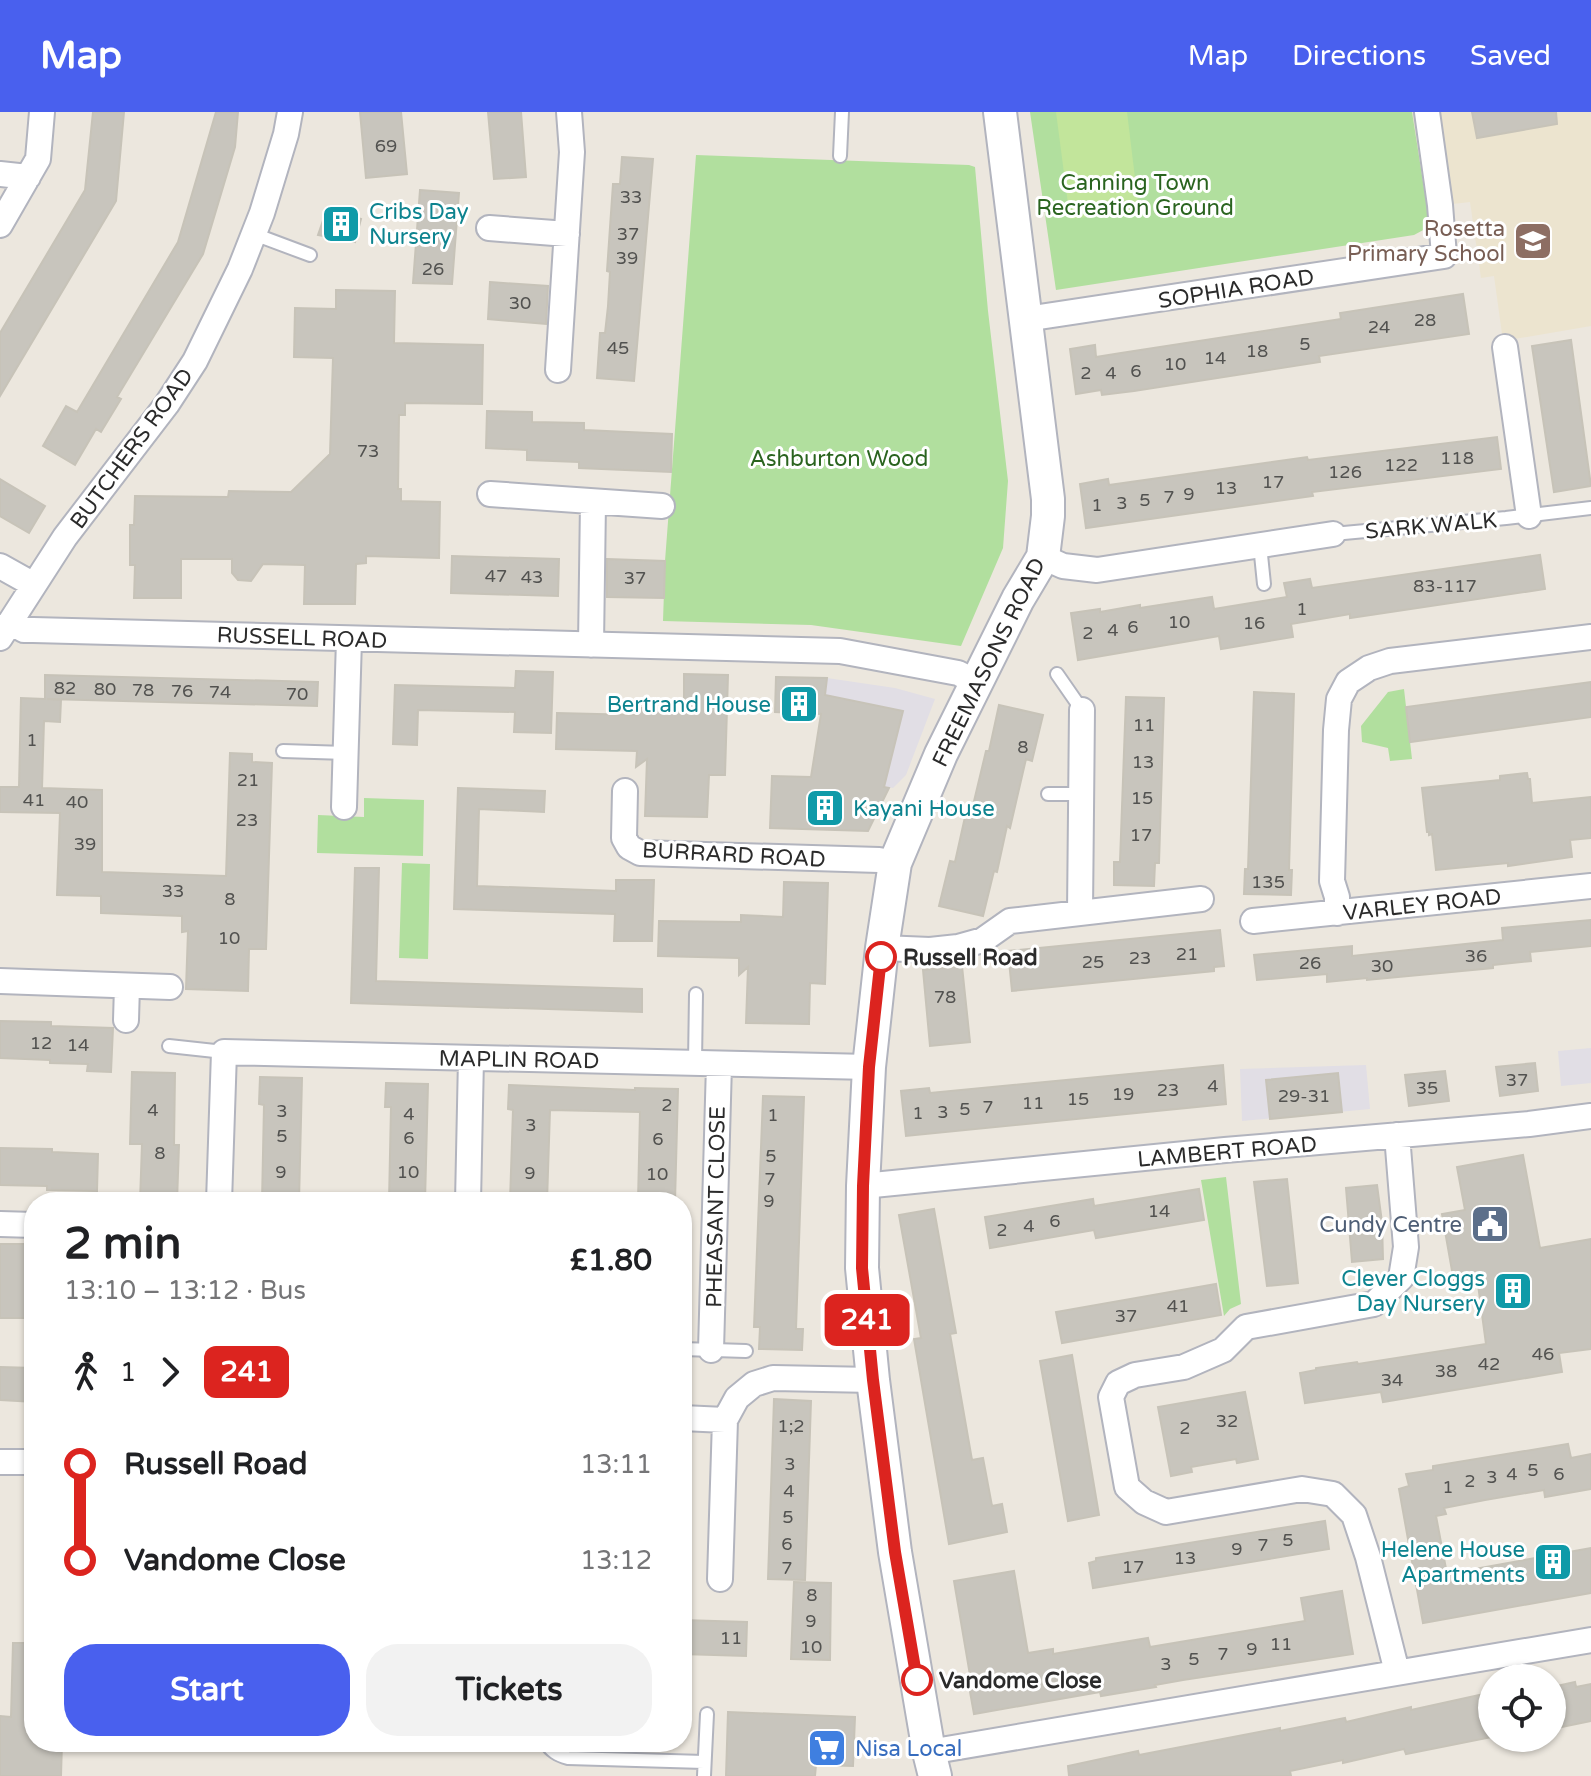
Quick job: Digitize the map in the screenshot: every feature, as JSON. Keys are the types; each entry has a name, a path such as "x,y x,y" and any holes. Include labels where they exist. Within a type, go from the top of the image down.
{"street":[{"path":"0,225 38,159 42,112"},
{"name":"BUTCHERS ROAD","path":"5,630 65,537 167,404 195,361 254,234 290,112"},
{"path":"558,370 572,152 569,112"},
{"name":"FREEMASONS ROAD","path":"932,1764 895,1552 873,1380 862,1268 863,1186 869,1067 895,863 941,754 1018,599 1043,557 1048,499 1000,112"},
{"name":"SOPHIA ROAD","path":"1026,319 1444,256 1427,112"},
{"path":"0,174 28,177"},
{"path":"489,228 567,234"},
{"name":"SARK WALK","path":"1505,347 1529,516"},
{"path":"490,494 662,506"},
{"path":"591,645 593,502"},
{"path":"1043,557 1074,568 1097,570 1333,534"},
{"path":"0,566 34,585"},
{"name":"RUSSELL ROAD","path":"5,630 840,651 958,673 976,682"},
{"path":"1337,913 1337,897 1332,881 1336,730 1339,699 1348,682 1369,668 1390,661 1591,637"},
{"path":"344,807 349,639"},
{"path":"1080,912 1082,710"},
{"name":"BURRARD ROAD","path":"625,791 624,838 629,847 640,853 895,863"},
{"name":"VARLEY ROAD","path":"1253,921 1591,886"},
{"path":"882,948 930,950 958,947 983,940 1010,921 1201,899"},
{"path":"0,981 170,987"},
{"path":"126,1020 127,986"},
{"path":"219,1192 224,1052"},
{"name":"MAPLIN ROAD","path":"224,1052 869,1067"},
{"path":"468,1192 471,1058"},
{"name":"PHEASANT CLOSE","path":"707,1064 711,1350"},
{"name":"LAMBERT ROAD","path":"863,1186 1591,1116"},
{"path":"1397,1135 1406,1247 1401,1278 1374,1304 1246,1327 1223,1350 1184,1367 1135,1375 1118,1383 1111,1397 1127,1487 1144,1502 1166,1512 1302,1489 1333,1494 1354,1515 1368,1557 1397,1672"},
{"path":"0,1224 24,1225"},
{"path":"720,1579 725,1420 737,1398 754,1384 773,1378 873,1380"},
{"path":"692,1418 725,1420"},
{"path":"0,1462 24,1462"},
{"path":"932,1764 1397,1672 1591,1640"}],"lane":[{"path":"840,156 842,112"},
{"path":"254,234 310,255"},
{"name":"SARK WALK","path":"1333,534 1591,508"},
{"path":"1260,545 1264,584"},
{"path":"1057,674 1082,710"},
{"path":"283,751 346,753"},
{"path":"1048,794 1081,794"},
{"path":"696,994 707,1064"},
{"name":"MAPLIN ROAD","path":"169,1046 224,1052"},
{"path":"692,1349 746,1351"},
{"path":"704,1776 707,1714"},
{"path":"554,1752 568,1758 704,1762"}],"shaded area":[{"name":"Rosetta Primary School","path":"1412,112 1591,112 1591,326 1503,341 1494,276 1481,278 1470,202 1427,207"},
{"path":"827,678 895,688 935,699 906,775 893,788 812,771"},
{"path":"1591,1048 1591,1083 1561,1086 1558,1051"},
{"path":"1366,1065 1370,1109 1242,1121 1240,1069"}],"green space":[{"name":"Canning Town Recreation Ground","path":"1030,112 1412,112 1427,207 1427,228 1414,235 1056,290"},
{"path":"1056,112 1127,112 1139,211 1070,219"},
{"name":"Ashburton Wood","path":"696,155 975,167 1008,481 1003,548 961,646 811,625 663,621"},
{"path":"1404,689 1412,759 1390,761 1388,748 1362,742 1361,726 1388,692"},
{"path":"364,798 424,800 423,856 317,853 318,815 364,817"},
{"path":"402,863 430,864 428,959 399,958"},
{"path":"1226,1177 1241,1304 1224,1316 1201,1180"}],"building":[{"path":"93,112 124,112 116,201 0,396 0,333 85,190"},
{"path":"216,112 238,112 235,147 203,254 117,397 121,399 101,432 96,429 75,465 43,446 66,406 77,412 178,242"},
{"path":"360,112 401,112 407,174 366,178"},
{"path":"488,112 521,112 526,177 494,179"},
{"path":"1472,112 1556,112 1557,124 1477,138"},
{"path":"622,157 653,159 634,381 597,378 600,333 605,333 608,306 610,272 607,271 613,184 620,184"},
{"path":"420,190 459,193 452,284 413,283"},
{"name":"Cribs Day Nursery","path":"327,209 361,219 355,242 318,235"},
{"path":"490,282 548,286 546,324 488,319"},
{"path":"336,290 395,291 394,343 483,345 482,404 405,403 405,415 399,415 398,489 401,489 401,501 440,502 439,558 366,556 366,563 356,564 355,604 304,604 305,565 263,564 251,581 238,580 232,573 232,559 181,559 181,598 134,598 135,565 130,565 130,525 134,525 135,496 228,497 229,491 291,492 330,454 333,358 294,357 295,308 336,309"},
{"path":"1463,294 1469,334 1319,356 1320,362 1134,391 1102,395 1101,390 1076,394 1070,349 1095,345 1096,357 1341,319 1340,313"},
{"path":"1571,340 1591,486 1554,492 1532,346"},
{"path":"487,411 532,412 532,422 584,423 584,430 672,434 671,472 579,468 579,462 527,460 527,450 486,448"},
{"path":"1497,437 1501,469 1312,492 1313,496 1086,528 1080,484 1108,479 1109,485 1307,457 1308,460"},
{"path":"0,479 45,506 29,533 0,516"},
{"path":"1540,555 1545,589 1291,624 1293,637 1221,649 1219,636 1078,660 1071,613 1140,605 1140,608 1212,597 1214,609 1287,597 1284,583 1310,579 1312,588"},
{"path":"452,556 559,559 558,596 451,593"},
{"path":"607,559 665,561 664,598 607,597"},
{"path":"516,671 553,672 551,733 514,732 515,712 418,710 417,745 393,744 395,685 515,688"},
{"path":"684,674 728,675 725,775 709,775 707,817 645,816 647,759 636,767 637,751 556,749 557,713 638,715 639,708 684,709"},
{"path":"45,675 318,682 317,706 47,699 61,700 60,722 44,721 42,788 102,790 102,872 226,876 230,753 252,754 252,762 272,763 266,949 249,949 248,991 186,989 188,931 182,932 182,916 101,913 101,896 57,895 60,813 0,812 0,787 19,787 21,698 45,699"},
{"path":"776,677 827,678 825,695 903,711 884,787 889,788 868,831 770,828 772,776 811,777 821,714 775,712"},
{"path":"1591,682 1591,717 1410,742 1406,707"},
{"path":"1254,692 1294,694 1291,895 1244,894 1245,869 1248,869"},
{"path":"1126,697 1164,698 1159,863 1155,863 1154,886 1114,885 1114,862 1120,862"},
{"path":"999,705 1043,715 1032,761 1026,759 1010,828 1007,826 983,916 939,906 950,861 955,862 965,817 970,818"},
{"path":"1527,773 1532,803 1591,797 1591,838 1570,840 1572,857 1508,866 1508,863 1436,870 1432,834 1427,832 1422,788 1500,780 1500,776"},
{"path":"458,788 545,791 544,812 479,809 477,886 616,891 616,880 654,880 652,941 614,941 615,914 454,909"},
{"path":"355,868 379,868 376,981 642,989 642,1012 351,1003"},
{"path":"784,882 828,883 825,984 810,983 809,1024 746,1023 748,967 739,975 739,958 658,956 659,921 741,922 741,915 783,917"},
{"path":"1591,920 1591,946 1530,952 1531,961 1493,965 1493,968 1367,980 1327,982 1327,974 1257,980 1254,955 1352,946 1352,956 1503,940 1502,928"},
{"path":"1220,930 1224,966 1214,967 1214,971 1012,991 1008,951"},
{"path":"962,966 970,1042 930,1046 923,970"},
{"path":"0,1021 113,1028 111,1072 87,1071 88,1064 0,1058"},
{"path":"1535,1063 1538,1091 1500,1096 1496,1067"},
{"path":"1223,1065 1226,1104 906,1136 901,1091 929,1088 930,1093"},
{"path":"1445,1071 1449,1101 1409,1106 1405,1075"},
{"path":"132,1072 175,1073 174,1145 179,1145 177,1192 140,1192 142,1144 130,1144"},
{"path":"1338,1073 1342,1112 1270,1119 1266,1080"},
{"path":"260,1077 302,1078 299,1192 262,1192 264,1105 259,1104"},
{"path":"386,1083 428,1084 425,1192 389,1192 391,1107 385,1107"},
{"path":"509,1085 678,1089 675,1192 638,1192 640,1112 550,1110 547,1192 510,1192 513,1110 508,1109"},
{"path":"763,1096 804,1097 796,1329 803,1329 802,1350 759,1349 760,1327 754,1327"},
{"path":"0,1148 98,1154 97,1191 0,1185"},
{"path":"1523,1155 1540,1248 1591,1239 1591,1349 1559,1353 1562,1372 1383,1402 1381,1392 1305,1403 1300,1373 1316,1368 1486,1344 1477,1277 1454,1282 1442,1214 1465,1210 1457,1167"},
{"path":"1287,1179 1298,1283 1267,1286 1254,1182"},
{"path":"1377,1185 1383,1259 1352,1262 1346,1188"},
{"path":"1199,1189 1204,1220 1096,1238 1094,1230 990,1248 985,1217 1093,1199 1094,1206"},
{"path":"934,1209 956,1333 950,1334 972,1460 983,1458 992,1506 1002,1504 1007,1532 949,1544 914,1339 921,1338 899,1215"},
{"path":"0,1244 24,1244 24,1318 0,1318"},
{"path":"1216,1284 1221,1315 1062,1343 1056,1312"},
{"path":"1072,1355 1099,1515 1068,1521 1040,1361"},
{"path":"0,1367 24,1368 24,1401 0,1400"},
{"path":"1245,1392 1258,1459 1237,1463 1236,1459 1191,1467 1192,1472 1171,1476 1158,1407"},
{"path":"774,1399 811,1401 805,1580 768,1579"},
{"path":"1568,1444 1571,1458 1591,1454 1591,1489 1545,1497 1544,1490 1485,1500 1444,1508 1446,1514 1436,1516 1447,1574 1591,1548 1591,1593 1423,1623 1399,1489 1409,1486 1406,1474 1433,1470 1433,1466"},
{"path":"1325,1521 1329,1549 1093,1588 1089,1563 1096,1561 1096,1558"},
{"path":"1014,1571 1028,1653 1053,1649 1053,1654 1148,1638 1150,1647 1305,1621 1301,1598 1342,1591 1353,1654 974,1714 954,1581"},
{"path":"794,1582 831,1583 830,1660 791,1659"},
{"path":"692,1620 747,1622 746,1656 692,1654"},
{"path":"13,1643 24,1643 24,1752 62,1752 61,1776 0,1776 0,1716 11,1717"},
{"path":"1575,1682 1576,1687 1591,1684 1591,1721 1566,1726 1566,1684"},
{"path":"1478,1695 1478,1740 1406,1754 1404,1749 1343,1763 1343,1760 1290,1771 1291,1776 1069,1776 1068,1766 1138,1751 1139,1755 1280,1728 1280,1731 1345,1718 1346,1722 1411,1707 1411,1710"},
{"path":"728,1712 855,1717 853,1766 816,1765 815,1776 726,1776"}],"bus line":[{"name":"241","path":"881,957 869,1067 862,1268 895,1552 917,1680"}],"place":[{"name":"Cribs Day Nursery","path":"341,224"},
{"name":"Rosetta Primary School","path":"1533,241"},
{"name":"Bertrand House","path":"799,704"},
{"name":"Kayani House","path":"825,808"},
{"name":"Russell Road","path":"881,957"},
{"name":"Cundy Centre","path":"1490,1224"},
{"name":"Clever Cloggs Day Nursery","path":"1513,1291"},
{"name":"Helene House Apartments","path":"1553,1562"},
{"name":"Vandome Close","path":"917,1680"},
{"name":"Nisa Local","path":"827,1748"}]}
